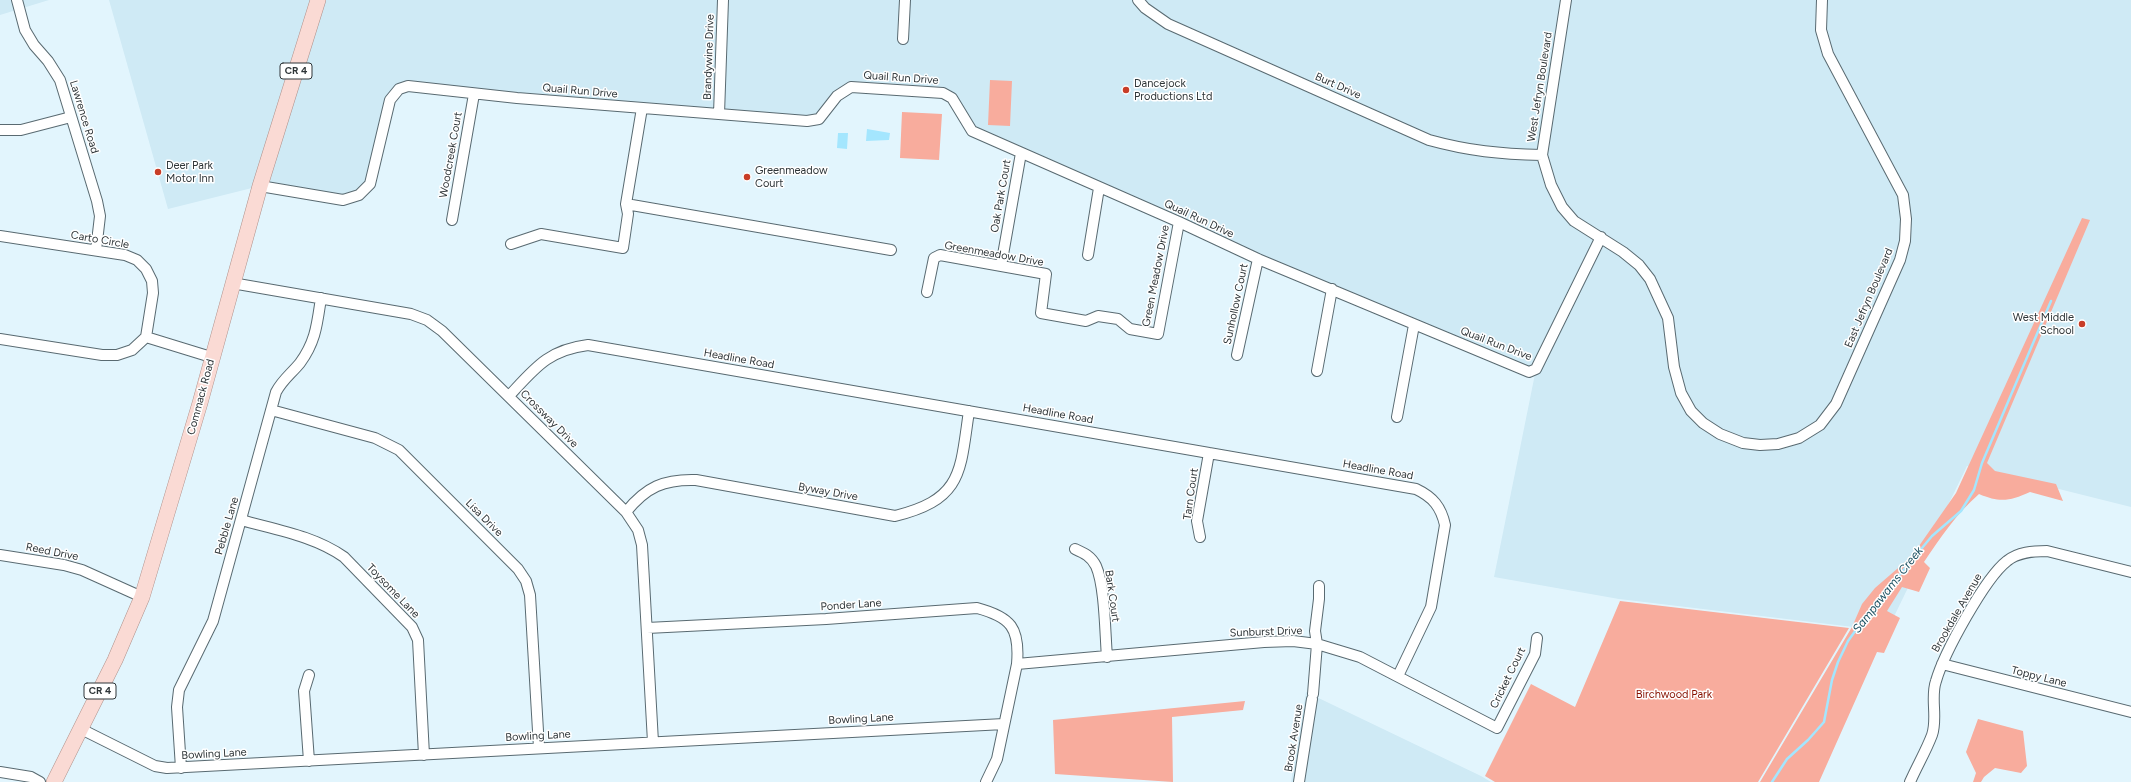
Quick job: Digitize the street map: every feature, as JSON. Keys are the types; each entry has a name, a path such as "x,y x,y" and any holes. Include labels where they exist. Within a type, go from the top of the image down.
{"main road":[{"name":"Commack Road","path":"54,782 121,646 142,597 159,544 260,186 318,0"}],"street":[{"name":"Lawrence Road","path":"17,0 26,30 34,45 48,61 60,80 100,216 96,250"},
{"name":"Brandywine Drive","path":"719,114 723,0"},
{"path":"903,39 904,0"},
{"name":"Burt Drive","path":"1138,0 1145,8 1168,24 1429,140 1464,150 1490,154 1542,155"},
{"name":"West Jefryn Boulevard","path":"1566,0 1542,155 1551,185 1562,207 1574,221 1601,237 1639,265 1650,279 1668,318 1674,367"},
{"name":"East Jefryn Boulevard","path":"1674,367 1681,393 1691,411 1703,423 1720,434 1744,443 1760,445 1778,444 1799,438 1820,425 1836,404 1897,267 1905,241 1906,219 1903,195 1828,54 1821,30 1822,0"},
{"name":"Quail Run Drive","path":"260,186 343,200 359,195 370,184 390,100 399,89 408,86 474,94 813,121 825,112 837,96 851,87 938,91 952,98 972,131 1179,222 1258,259 1528,372 1536,369 1601,237"},
{"name":"Woodcreek Court","path":"452,220 474,94"},
{"path":"511,244 541,234 623,248 628,214 626,204 642,108"},
{"path":"0,130 21,130 71,117"},
{"name":"Oak Park Court","path":"1002,266 1021,153"},
{"path":"1088,255 1099,188"},
{"path":"626,204 891,250"},
{"name":"Green Meadow Drive","path":"1041,313 1086,321 1098,316 1118,319 1130,329 1158,334 1179,222"},
{"name":"Carto Circle","path":"0,236 125,255 137,260 146,269 152,282 153,294 146,337"},
{"name":"Greenmeadow Drive","path":"927,292 934,258 940,255 1046,274 1041,313"},
{"name":"Sunhollow Court","path":"1238,355 1258,259"},
{"name":"Crossway Drive","path":"232,283 411,314 427,320 442,331 626,512 638,530 642,545 653,742"},
{"path":"1317,371 1332,289"},
{"name":"Pebble Lane","path":"181,768 177,707 179,690 213,621 271,410 282,380 309,350 316,335 321,298"},
{"path":"1397,417 1414,325"},
{"path":"0,339 102,355 117,355 132,350 146,337 211,357"},
{"name":"Headline Road","path":"509,396 529,374 551,355 568,347 588,345 1416,489 1430,496 1442,512 1445,525 1430,607 1398,676"},
{"name":"Lisa Drive","path":"271,410 374,438 399,450 518,569 526,581 530,595 539,748"},
{"name":"Byway Drive","path":"626,512 638,498 650,488 681,480 696,480 895,516 917,510 939,498 954,482 961,466 969,411"},
{"name":"Tarn Court","path":"1200,537 1198,521 1209,453"},
{"name":"Toysome Lane","path":"241,520 315,541 331,548 344,557 412,627 418,640 424,755"},
{"name":"Bark Court","path":"1075,549 1087,554 1096,566 1101,595 1107,657"},
{"name":"Brookdale Avenue","path":"1910,782 1933,733 1935,682 1942,664 1980,594 1997,570 2006,561 2018,554 2034,551 2047,552 2131,572"},
{"name":"Reed Drive","path":"0,555 64,565 82,570 142,597"},
{"name":"Brook Avenue","path":"1299,782 1312,696 1316,644 1315,631 1320,599 1319,586"},
{"name":"Ponder Lane","path":"647,628 826,619 977,608 997,613 1008,622 1016,635 1018,649 1017,664 997,759 986,782"},
{"name":"Cricket Court","path":"1497,728 1535,654 1537,638"},
{"name":"Sunburst Drive","path":"1017,664 1264,642 1294,641 1316,644 1360,657 1497,728"},
{"name":"Toppy Lane","path":"1942,664 2131,712"},
{"path":"309,676 304,691 309,760"},
{"name":"Bowling Lane","path":"81,729 156,766 181,768 1004,724"},
{"path":"0,772 31,777 40,782"}],"shaded area":[{"path":"0,0 49,0 0,15"},
{"path":"109,0 2131,0 2131,507 1967,466 1887,631 1619,599 1494,577 1536,369 1529,372 972,131 952,98 855,87 819,119 408,86 395,93 370,184 343,200 260,186 168,209"},
{"path":"1306,692 1481,776 1491,782 1291,782"}],"green space":[{"path":"990,80 1012,81 1010,126 988,125"},
{"path":"902,112 942,114 939,160 900,158"},
{"path":"2082,218 2090,220 1987,463 1995,471 2056,484 2063,501 2030,492 2005,500 1993,499 1979,494 1971,501 1949,526 1924,562 1930,568 1919,592 1902,587 1887,611 1900,618 1884,653 1877,652 1819,782 1760,782 1852,627 1862,604 1875,588 1912,556 1956,493"},
{"name":"Birchwood Park","path":"1620,601 1849,628 1758,782 1495,782 1485,776 1531,684 1575,707"},
{"path":"1245,701 1243,710 1172,717 1173,782 1055,774 1053,720"},
{"path":"1978,719 2023,731 2027,766 2021,773 1995,768 1984,777 1981,782 1973,782 1976,773 1966,752"}],"water":[{"path":"867,129 890,133 889,140 866,141"},
{"path":"838,133 848,133 847,149 837,148"}],"waterway":[{"name":"Sampawams Creek","path":"1772,782 1787,759 1808,740 1824,722 1832,680 1838,662 1848,641 1871,609 1932,536 1961,511 1974,490 1982,463 2051,301"}],"place":[{"name":"Dancejock Productions Ltd","path":"1126,90"},
{"name":"Deer Park Motor Inn","path":"158,172"},
{"name":"Greenmeadow Court","path":"747,177"},
{"name":"West Middle School","path":"2082,324"}]}
